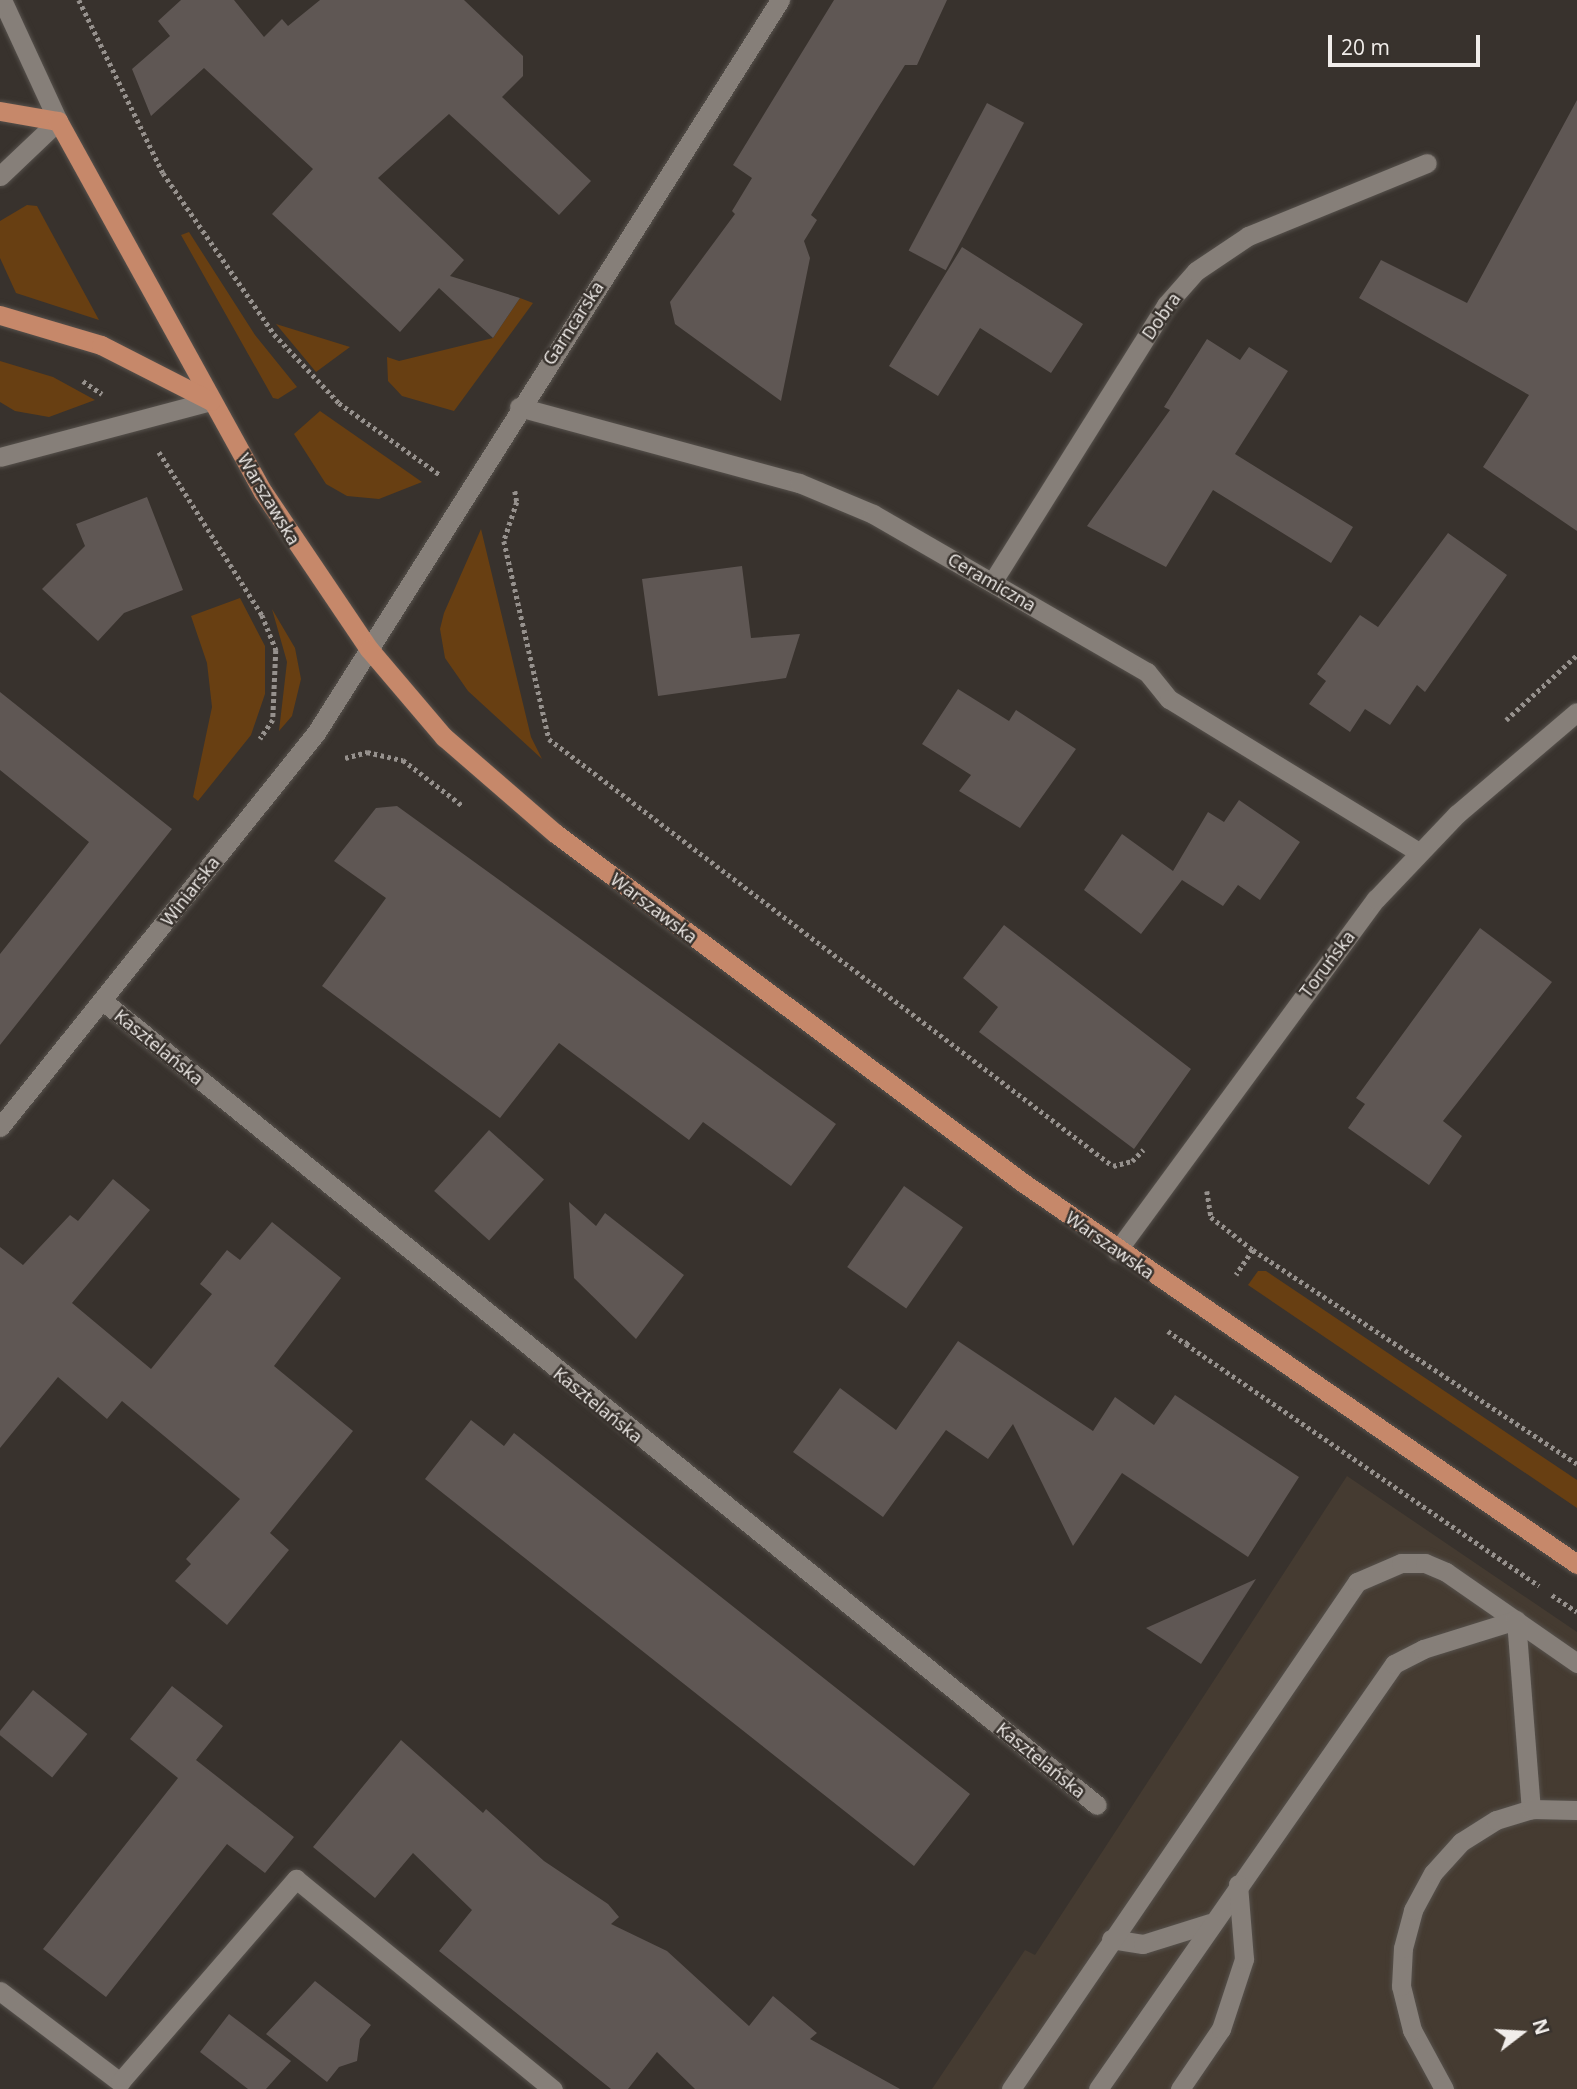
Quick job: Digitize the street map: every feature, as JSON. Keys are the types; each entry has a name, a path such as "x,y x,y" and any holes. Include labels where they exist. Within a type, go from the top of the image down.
{"main road":[{"path":"0,111 58,121"},
{"name":"Warszawska","path":"58,121 211,401 320,580 369,649 444,737 555,832 1117,1251 1577,1564"},
{"path":"0,315 101,345 211,401"}],"street":[{"name":"Warszawska","path":"2,0 58,121"},
{"name":"Garncarska","path":"369,649 465,491 780,0"},
{"path":"0,176 58,121"},
{"name":"Dobra","path":"993,581 1166,305 1196,271 1248,236 1427,163"},
{"path":"0,457 131,420 211,401"},
{"name":"Ceramiczna","path":"519,407 799,483 873,514 1147,672 1169,699 1419,852"},
{"name":"Winiarska","path":"0,1127 284,772 369,649"},
{"name":"Toruńska","path":"1117,1251 1339,947 1419,852 1577,712"},
{"name":"Kasztelańska","path":"103,1001 1097,1805"},
{"path":"1011,2089 1357,1582 1401,1563 1425,1563 1516,1620 1577,1663"},
{"path":"1516,1620 1531,1809"},
{"path":"1098,2089 1237,1884 1394,1664 1423,1649 1516,1620"},
{"path":"1444,2089 1412,2030 1401,1986 1403,1948 1413,1910 1433,1873 1461,1842 1496,1820 1531,1809 1577,1810"},
{"path":"0,1991 120,2082 296,1879 553,2089"},
{"path":"1180,2089 1221,2029 1244,1959 1237,1884"},
{"path":"1111,1939 1143,1944 1211,1922"}],"path":[{"path":"79,0 163,173 274,334 371,429 508,523"},
{"path":"75,376 131,420 158,450 262,615 276,650 277,687 273,720 259,741 284,772"},
{"path":"517,502 504,541 549,738 1113,1166 1132,1161 1149,1143"},
{"path":"338,760 367,752 403,760 467,809"},
{"path":"1210,1183 1206,1193 1211,1217 1253,1250 1577,1464"},
{"path":"1236,1275 1253,1250"},
{"path":"1186,1344 1577,1612"}],"shaded area":[{"path":"27,205 37,206 99,320 16,293 0,258 0,221"},
{"path":"189,232 255,335 297,387 278,399 273,398 181,235"},
{"path":"520,298 533,303 454,411 402,396 388,381 387,357 399,361 493,338"},
{"path":"276,324 350,347 316,372"},
{"path":"0,361 53,377 95,400 49,417 15,411 0,402"},
{"path":"320,411 422,482 379,499 347,496 326,484 294,434"},
{"path":"481,529 531,737 542,759 468,691 445,658 440,629 444,613"},
{"path":"240,598 265,646 265,694 251,735 198,801 193,797 212,707 207,663 191,616"},
{"path":"272,609 295,648 301,679 292,716 279,731 287,662"},
{"path":"1258,1271 1266,1271 1577,1480 1577,1508 1248,1285"},
{"path":"1347,1476 1577,1632 1577,2089 932,2089 1025,1950 1035,1955"}],"building":[{"path":"181,0 234,0 264,37 282,19 288,26 320,0 464,0 523,56 523,76 502,97 591,181 559,215 449,114 378,178 464,260 450,276 520,298 493,338 439,288 400,332 272,214 313,169 204,68 151,116 132,69 170,36 158,21"},
{"path":"834,0 947,0 917,65 905,65 811,215 817,220 804,241 810,258 781,401 675,324 670,302 735,214 732,211 752,178 733,165"},
{"path":"1577,100 1577,531 1483,467 1529,395 1359,298 1381,260 1467,303"},
{"path":"987,103 1024,123 946,270 909,250"},
{"path":"962,247 1083,324 1051,373 980,328 938,396 889,366"},
{"path":"1207,339 1240,360 1249,347 1288,371 1235,454 1353,527 1331,563 1213,490 1166,567 1087,526 1170,410 1164,407"},
{"path":"147,497 183,590 124,613 98,641 42,589 85,546 76,524"},
{"path":"1448,533 1507,575 1425,692 1417,685 1390,725 1365,709 1350,732 1309,704 1326,681 1317,674 1360,615 1378,627"},
{"path":"742,566 751,638 800,634 786,678 658,696 642,579"},
{"path":"958,689 1009,721 1016,710 1076,749 1020,828 959,791 971,775 922,744"},
{"path":"0,692 172,829 0,1045 0,954 89,842 0,770"},
{"path":"1239,800 1300,842 1260,900 1238,885 1223,906 1182,880 1141,934 1084,890 1122,834 1173,871 1208,812 1224,822"},
{"path":"397,806 836,1124 791,1186 703,1122 689,1140 559,1043 500,1118 322,986 386,898 334,861 376,808"},
{"path":"1004,925 1191,1069 1134,1149 979,1032 998,1007 963,978"},
{"path":"1480,928 1552,982 1443,1121 1462,1136 1429,1185 1348,1128 1365,1104 1356,1098"},
{"path":"489,1130 544,1180 489,1240 434,1191"},
{"path":"113,1179 150,1210 72,1303 151,1369 212,1294 200,1284 227,1250 240,1260 272,1222 341,1278 274,1366 353,1431 270,1533 289,1550 227,1625 175,1581 191,1564 186,1559 240,1499 122,1401 107,1419 58,1377 0,1448 0,1247 23,1265 70,1215 78,1221"},
{"path":"904,1186 963,1227 906,1308 847,1267"},
{"path":"569,1202 596,1226 605,1213 684,1275 636,1339 574,1278"},
{"path":"958,1341 1093,1431 1115,1397 1154,1425 1175,1395 1299,1477 1248,1557 1122,1473 1073,1546 1013,1424 988,1459 946,1430 883,1517 793,1452 840,1388 896,1430"},
{"path":"471,1420 504,1446 514,1433 970,1794 914,1866 425,1479"},
{"path":"1256,1579 1201,1664 1146,1628"},
{"path":"172,1686 223,1726 196,1760 294,1837 265,1873 227,1844 106,1997 43,1949 178,1778 130,1739"},
{"path":"33,1690 87,1734 52,1778 0,1735 0,1731"},
{"path":"401,1740 483,1813 486,1809 544,1861 608,1904 619,1917 611,1924 667,1951 749,2026 773,1996 817,2033 810,2039 900,2089 695,2089 657,2052 628,2089 611,2089 439,1951 472,1910 413,1853 375,1898 313,1847"},
{"path":"315,1981 371,2025 360,2039 357,2061 339,2067 327,2082 266,2034"},
{"path":"229,2014 291,2061 266,2089 248,2089 200,2052"}]}
